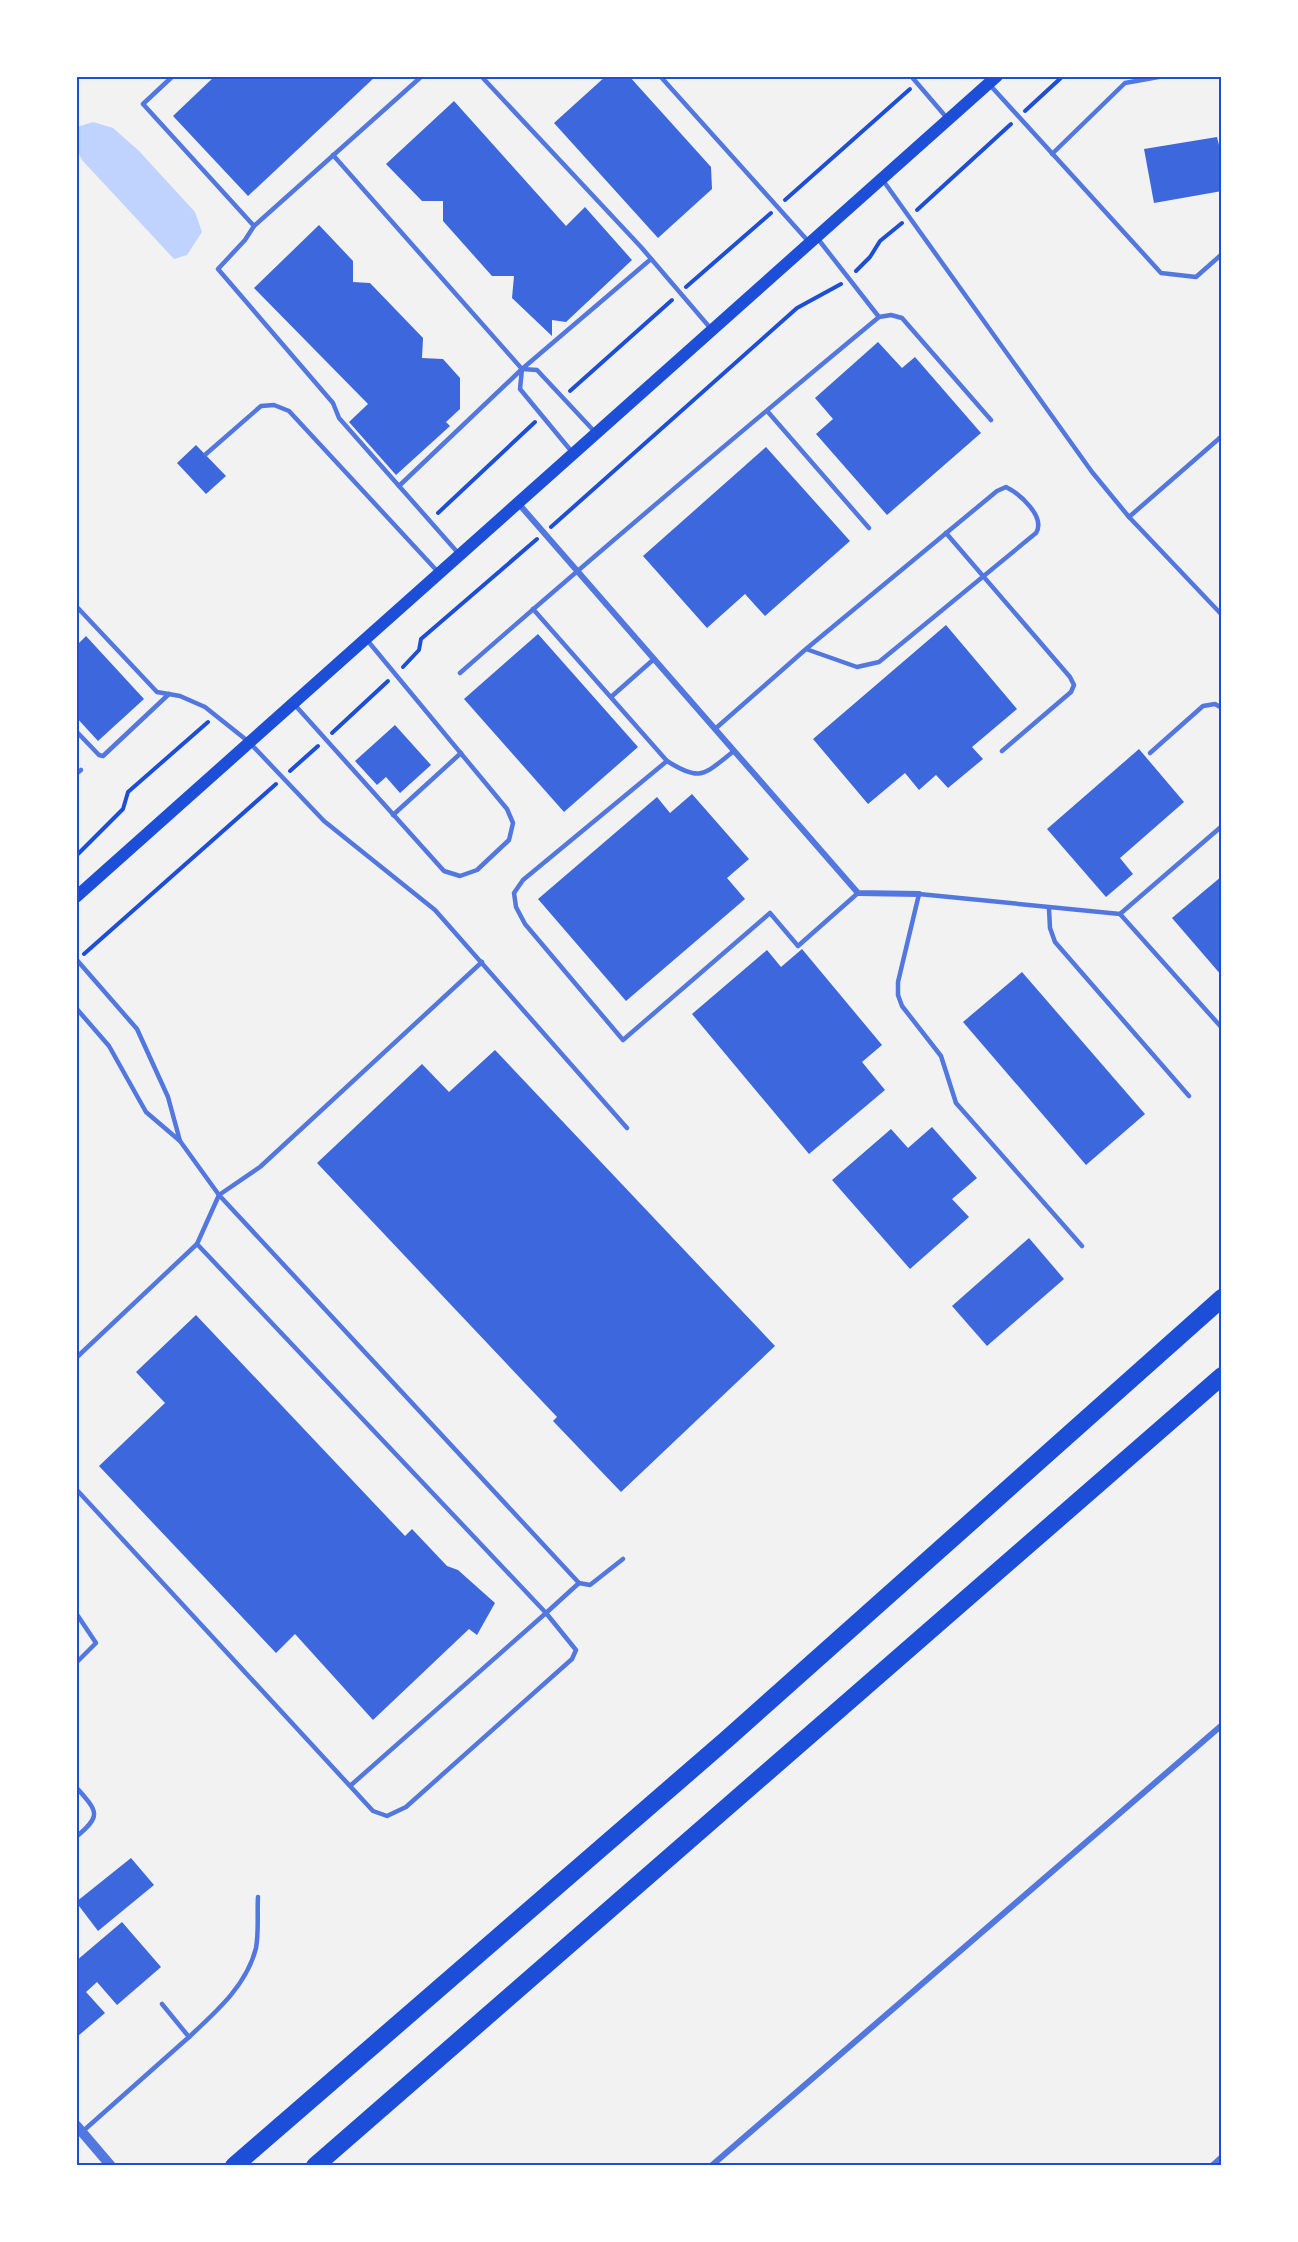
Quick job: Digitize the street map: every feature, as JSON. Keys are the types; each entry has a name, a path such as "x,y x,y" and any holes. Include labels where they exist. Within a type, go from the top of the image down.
{"highway":[{"path":"234,2166 718,1746 1221,1298"},
{"path":"315,2166 1221,1376"}],"main road":[{"path":"78,893 993,80"}],"street":[{"path":"517,502 858,893 919,894"},
{"path":"711,2166 1221,1725"},
{"path":"79,2128 111,2166"},
{"path":"1212,2166 1221,2157"}],"lane":[{"path":"173,76 143,104 254,226"},
{"path":"422,76 254,226 245,240 218,269 333,403 339,418 459,555"},
{"path":"481,76 651,259 712,330"},
{"path":"660,76 848,278 879,317"},
{"path":"911,76 949,120"},
{"path":"1052,154 1125,83 1164,76"},
{"path":"993,80 1018,117 1161,273 1196,277 1221,254"},
{"path":"333,155 522,369 537,370 596,433"},
{"path":"882,179 1092,472 1129,517 1221,615"},
{"path":"399,486 522,369 651,259"},
{"path":"460,673 577,571 879,317 891,315 902,318 992,420"},
{"path":"522,369 519,389 573,453"},
{"path":"206,454 261,406 282,407 289,411 439,573"},
{"path":"768,412 869,528"},
{"path":"1129,517 1221,436"},
{"path":"715,729 807,649 997,491 1006,487 1014,491 1039,519 1040,527 1036,533 879,662 857,667 807,649"},
{"path":"946,533 1070,677 1074,685 1071,692 1002,751"},
{"path":"76,606 157,692 196,703 215,715 249,742 336,831 435,910 627,1128"},
{"path":"533,609 667,761 688,774 706,772 734,751"},
{"path":"293,703 444,871 460,876 477,870 509,840 513,823 507,809 365,638"},
{"path":"611,697 654,659"},
{"path":"76,731 99,755 103,756 169,694"},
{"path":"1150,753 1203,706 1215,704 1221,708"},
{"path":"393,815 461,753"},
{"path":"667,761 523,880 514,893 516,908 525,924 623,1040 770,914 798,945 858,893"},
{"path":"1120,914 1221,825"},
{"path":"1082,1246 956,1103 941,1056 902,1006 898,995 898,982 919,894 1049,909 1120,914 1221,1028"},
{"path":"1049,909 1050,928 1055,942 1189,1096"},
{"path":"77,959 137,1029 168,1097 180,1141"},
{"path":"76,1358 197,1244 219,1196 260,1167 482,962"},
{"path":"76,1008 109,1046 146,1112 180,1141 219,1196 579,1583 590,1585 623,1559"},
{"path":"76,1489 372,1811 387,1816 406,1807 572,1659 576,1650 546,1613 197,1244"},
{"path":"350,1786 579,1583"},
{"path":"76,1613 96,1643 76,1663"},
{"path":"76,1787 93,1807 96,1815 93,1823 76,1837"},
{"path":"79,2128 189,2037 227,1999 248,1970 256,1947 258,1897"},
{"path":"162,2004 189,2037"}],"path":[{"path":"77,959 282,778 395,674 419,650 421,639 797,308 835,289 848,278 870,257 880,241 910,217 1063,76"},
{"path":"76,856 123,809 128,792 215,715"}],"water":[{"path":"93,122 113,128 139,151 195,212 202,232 187,255 174,259 82,160 77,150 77,127"}],"building":[{"path":"215,76 376,76 248,196 173,116"},
{"path":"606,76 629,76 711,167 712,189 658,238 554,123"},
{"path":"454,101 566,226 585,207 632,260 566,322 552,320 552,336 512,298 514,276 492,276 443,221 443,201 422,201 386,164"},
{"path":"1217,137 1222,157 1222,191 1154,203 1144,149"},
{"path":"319,225 353,261 353,282 370,283 423,338 422,358 443,359 460,378 460,409 446,422 450,426 396,475 349,422 368,404 254,288"},
{"path":"878,342 902,368 915,357 981,433 887,515 816,434 833,419 815,398"},
{"path":"196,445 226,476 206,494 177,463"},
{"path":"766,447 850,541 765,616 745,594 707,628 643,556"},
{"path":"946,625 1017,709 972,747 983,759 948,788 936,775 919,790 905,773 868,804 813,739"},
{"path":"538,634 638,747 564,812 464,699"},
{"path":"86,636 144,699 98,741 76,717 76,646"},
{"path":"395,725 431,765 400,793 386,777 377,785 355,761"},
{"path":"1139,749 1184,802 1120,858 1133,874 1106,897 1047,829"},
{"path":"692,794 749,859 727,878 745,899 626,1001 538,899 657,797 670,813"},
{"path":"1222,876 1222,976 1172,918"},
{"path":"802,949 882,1045 862,1062 885,1090 809,1154 692,1014 767,950 781,967"},
{"path":"1022,972 1145,1114 1086,1165 963,1022"},
{"path":"495,1050 775,1346 621,1492 553,1421 557,1417 317,1163 422,1064 449,1092"},
{"path":"932,1127 977,1178 952,1199 969,1217 910,1269 832,1180 891,1129 908,1148"},
{"path":"1029,1238 1064,1279 987,1346 952,1306"},
{"path":"196,1315 405,1536 412,1529 447,1566 458,1570 495,1603 477,1635 469,1629 373,1720 295,1634 276,1653 99,1466 165,1403 136,1372"},
{"path":"131,1858 154,1885 98,1931 76,1902"},
{"path":"122,1922 161,1967 117,2005 97,1982 86,1992 105,2013 78,2036 76,1961"}]}
